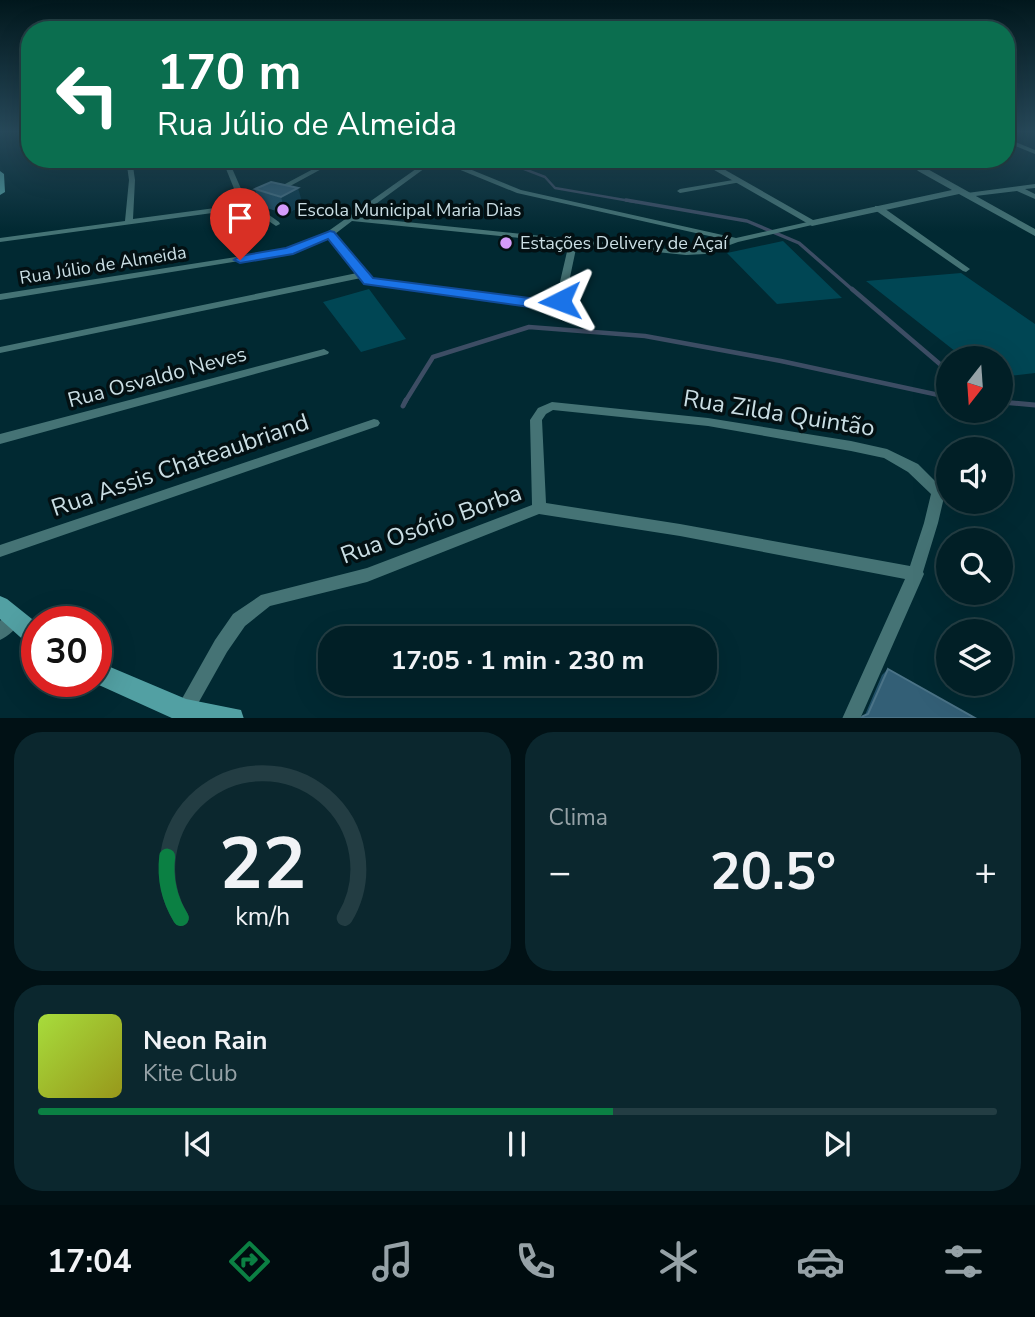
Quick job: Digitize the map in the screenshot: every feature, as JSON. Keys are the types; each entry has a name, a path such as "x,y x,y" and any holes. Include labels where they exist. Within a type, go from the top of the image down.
{"main road":[{"path":"0,174 0,192"},
{"path":"4,619 21,629"},
{"path":"112,680 182,715 220,718"}],"street":[{"path":"129,222 130,168"},
{"path":"231,168 239,194 248,206 276,224"},
{"path":"0,240 248,206 271,197 321,168"},
{"name":"Rua Júlio de Almeida","path":"0,298 267,255 306,245 330,234 423,168"},
{"path":"459,168 519,192 736,240"},
{"path":"715,168 812,223"},
{"path":"920,168 1035,233"},
{"path":"680,191 739,181"},
{"path":"352,219 685,254 705,252 736,240 878,208 964,193 1035,186"},
{"path":"1017,188 1035,197"},
{"path":"878,208 966,269"},
{"path":"330,234 361,275 376,284 550,304 560,301 573,243"},
{"path":"0,350 361,275"},
{"name":"Rua Osvaldo Neves","path":"0,439 324,352"},
{"name":"Rua Zilda Quintão","path":"539,508 536,420 542,411 552,406 708,422 851,446 887,454 913,468 938,493 930,528 916,574 851,718"},
{"name":"Rua Assis Chateaubriand","path":"0,551 374,423"},
{"name":"Rua Osório Borba","path":"182,715 239,620 265,600 367,575 539,508 680,530 916,574"}],"shaded area":[{"path":"783,241 842,298 777,304 727,253"},
{"path":"961,273 1035,324 1035,373 1013,376 1013,346 948,346 866,281"},
{"path":"369,289 406,339 361,352 323,302"}],"building":[{"path":"271,182 298,188 281,197 255,189"},
{"path":"888,669 975,718 861,718 868,714"}],"waterway":[{"path":"522,168 545,177 555,188 636,202"},
{"path":"626,200 747,221 799,243 854,291"},
{"path":"852,289 936,361"},
{"path":"405,402 433,357 529,327 645,336 781,361 936,394"},
{"path":"403,406 405,402"},
{"path":"1013,403 1035,405"}],"place":[{"name":"Escola Municipal Maria Dias","path":"283,210"},
{"name":"Estações Delivery de Açaí","path":"506,243"}],"route":[{"path":"240,260 289,251 330,234 369,282 537,304 560,301"}]}
